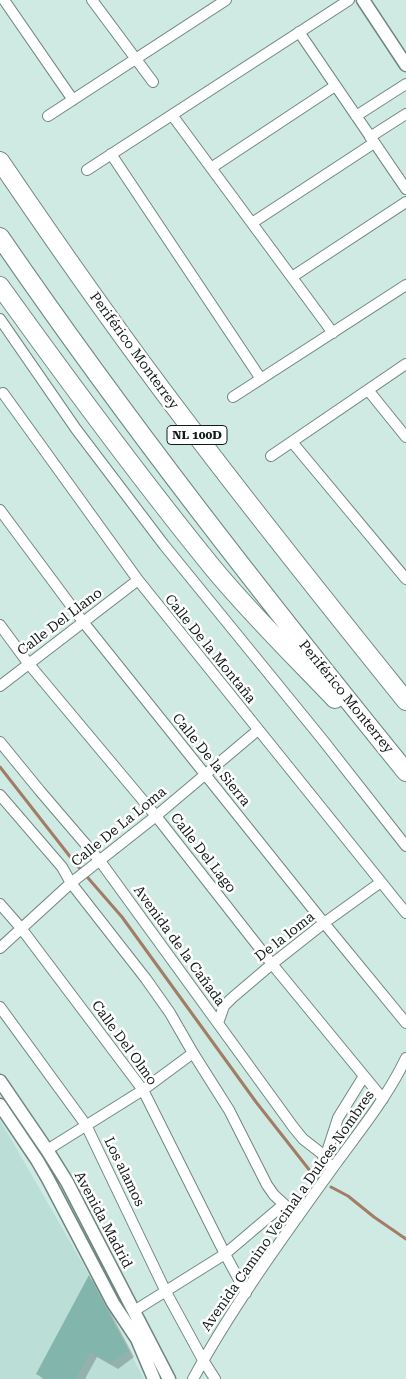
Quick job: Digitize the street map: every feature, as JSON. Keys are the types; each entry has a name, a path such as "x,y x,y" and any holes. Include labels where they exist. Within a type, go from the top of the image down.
{"highway":[{"name":"Periférico Monterrey","path":"0,161 116,328 184,420 406,701"},
{"name":"Periférico Monterrey","path":"0,237 128,418 274,608 406,772"},
{"path":"0,286 118,447 214,569 350,715 372,730"}],"street":[{"path":"4,0 73,100"},
{"path":"48,116 226,0"},
{"path":"87,170 349,0"},
{"path":"363,0 406,65"},
{"path":"97,2 152,82"},
{"path":"299,32 406,189"},
{"path":"356,116 406,84"},
{"path":"211,168 335,86"},
{"path":"252,223 372,140 406,114"},
{"path":"172,115 333,333"},
{"path":"111,154 261,379"},
{"path":"292,277 406,202"},
{"path":"233,397 406,285"},
{"path":"0,319 76,429 164,545 322,739 406,846"},
{"path":"271,456 406,364"},
{"path":"368,390 406,438"},
{"name":"Calle De la Montaña","path":"3,393 138,580 406,913"},
{"path":"292,442 406,580"},
{"name":"Calle De la Sierra","path":"0,510 84,623 406,1023"},
{"name":"Calle Del Llano","path":"0,686 138,580"},
{"name":"Calle Del Lago","path":"0,625 28,663 156,816 272,964 383,1099"},
{"name":"Calle De La Loma","path":"0,948 74,881 156,816 258,730"},
{"name":"Avenida de la Cañada","path":"0,742 98,863 294,1128 303,1139 321,1153 332,1170"},
{"path":"0,795 74,881 159,997 230,1110 267,1185 298,1217"},
{"name":"De la loma","path":"218,1023 221,1012 228,1002 324,923 381,882"},
{"name":"Calle Del Olmo","path":"0,904 21,928 143,1090 246,1293"},
{"name":"Los alamos","path":"0,1007 86,1126 166,1292 215,1379"},
{"path":"47,1150 143,1090 193,1053"},
{"name":"Avenida Camino Vecinal a Dulces Nombres","path":"193,1379 246,1293 298,1217 383,1099 402,1077 406,1058"},
{"path":"325,1158 338,1118 364,1076"},
{"name":"Avenida Madrid","path":"0,1081 47,1150 66,1182 169,1379"},
{"path":"0,1105 48,1179 113,1303 137,1339 154,1379"},
{"path":"134,1311 225,1254 284,1204"}],"shaded area":[{"path":"0,1120 84,1266 144,1379 0,1379"}],"building":[{"path":"89,1275 129,1351 111,1363 90,1352 76,1379 45,1379 36,1374"}],"waterway":[{"path":"0,767 75,863 122,917 256,1102 318,1181"},
{"path":"331,1187 348,1196 406,1239"}]}
